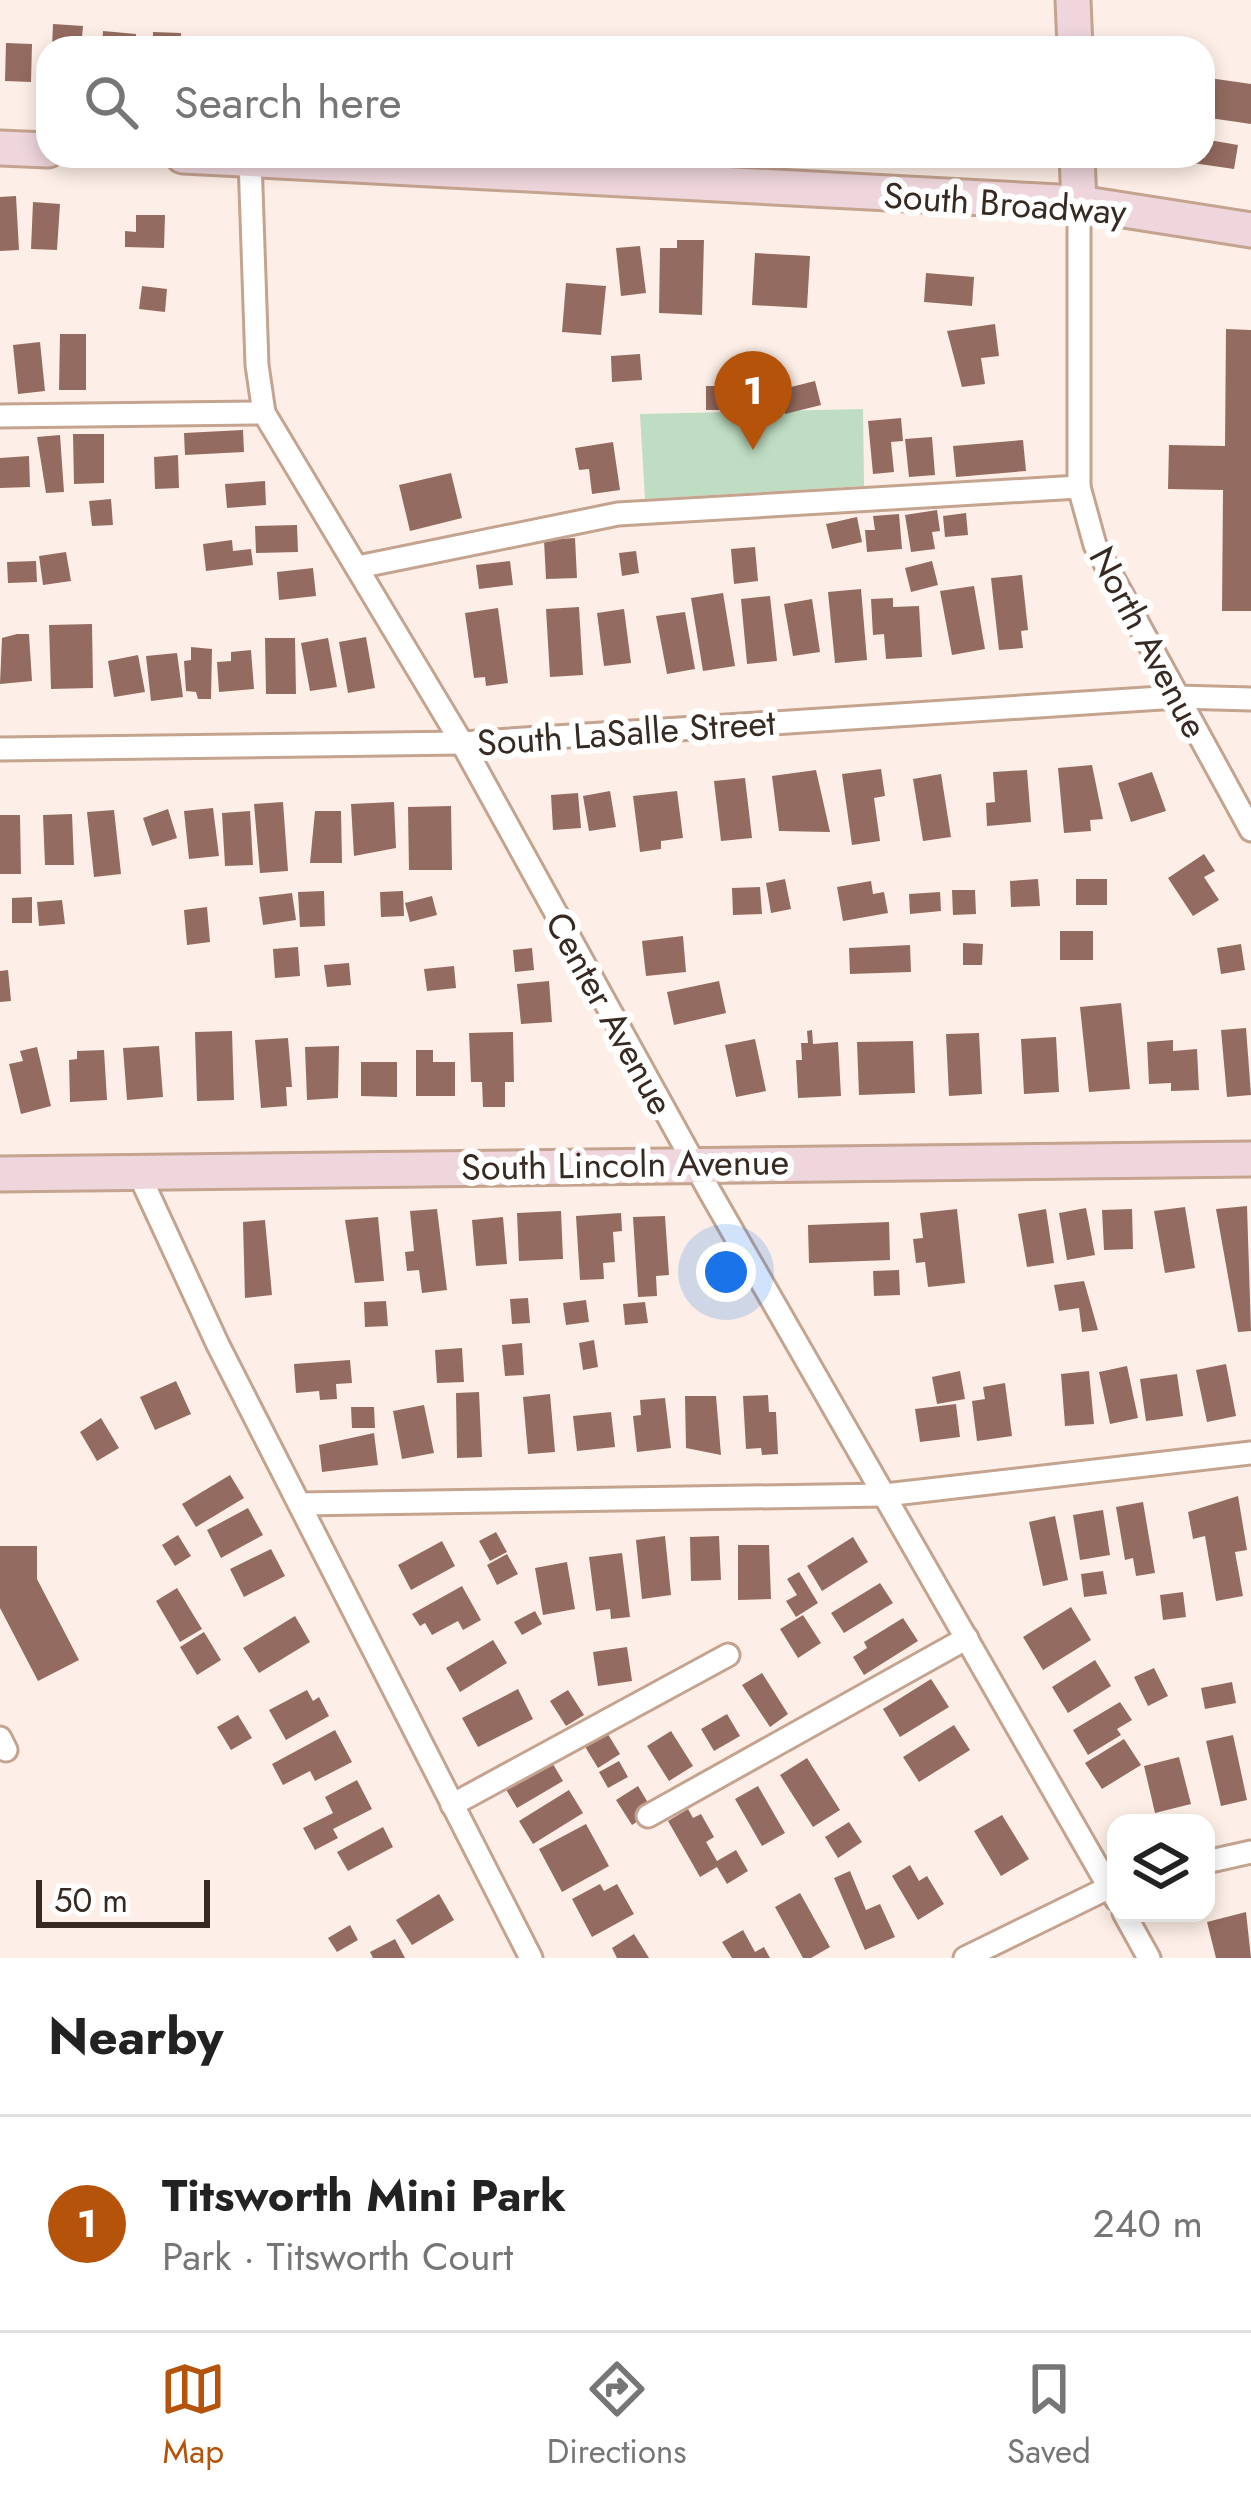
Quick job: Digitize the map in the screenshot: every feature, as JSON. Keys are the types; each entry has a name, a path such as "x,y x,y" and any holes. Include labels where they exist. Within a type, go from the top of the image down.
{"street":[{"path":"1073,0 1074,36"},
{"path":"0,148 36,150"},
{"name":"Center Avenue","path":"250,168 257,364 264,412 462,743 693,1162 1107,1878"},
{"name":"South Broadway","path":"420,168 1079,203 1251,230"},
{"name":"North Avenue","path":"1078,168 1079,487 1095,545 1251,830"},
{"path":"0,416 264,412"},
{"path":"358,566 618,514 1079,487"},
{"name":"South LaSalle Street","path":"0,749 462,743 1178,697 1251,699"},
{"name":"South Lincoln Avenue","path":"0,1174 693,1162 1251,1159"},
{"path":"138,1172 530,1958"},
{"path":"300,1504 886,1495 1251,1454"},
{"path":"648,1816 967,1638"},
{"path":"452,1804 728,1655"},
{"path":"1215,1860 1251,1852"},
{"path":"965,1958 1107,1893"},
{"path":"1129,1922 1149,1958"}],"green space":[{"path":"863,409 864,486 645,499 640,414"}],"building":[{"path":"53,24 83,26 82,36 52,36"},
{"path":"103,31 136,34 136,36 103,36"},
{"path":"153,32 181,33 181,36 153,36"},
{"path":"6,43 32,44 31,82 5,81"},
{"path":"1215,79 1251,84 1251,124 1215,119"},
{"path":"1215,141 1238,145 1234,169 1215,166"},
{"path":"16,196 19,250 0,251 0,197"},
{"path":"33,202 60,204 57,250 31,249"},
{"path":"136,215 165,215 164,248 125,247 125,231 136,232"},
{"path":"677,240 704,240 702,315 659,313 660,248 677,248"},
{"path":"640,246 646,293 621,296 616,248"},
{"path":"755,253 810,256 807,308 752,305"},
{"path":"926,273 974,277 972,306 924,302"},
{"path":"566,283 606,286 601,335 562,332"},
{"path":"142,286 167,289 165,312 139,309"},
{"path":"995,324 999,356 981,358 985,384 962,387 947,331"},
{"path":"1226,329 1251,330 1251,611 1222,611 1223,490 1168,489 1169,445 1225,446"},
{"path":"60,334 86,334 86,390 59,390"},
{"path":"40,342 45,391 18,394 13,345"},
{"path":"640,354 642,380 612,382 611,356"},
{"path":"815,381 821,405 785,414 779,390"},
{"path":"706,386 754,386 755,410 706,410"},
{"path":"901,418 903,441 891,442 894,472 873,474 868,421"},
{"path":"243,430 244,452 185,455 184,433"},
{"path":"73,434 104,434 104,483 74,484"},
{"path":"60,435 64,492 46,493 37,437"},
{"path":"932,437 935,475 909,477 905,439"},
{"path":"1023,440 1026,471 956,477 953,446"},
{"path":"613,442 620,490 592,494 589,469 579,470 575,448"},
{"path":"178,455 179,488 155,489 154,457"},
{"path":"29,456 30,487 0,488 0,458"},
{"path":"451,473 462,518 410,531 399,485"},
{"path":"265,481 266,505 227,508 225,484"},
{"path":"111,499 113,525 92,526 89,501"},
{"path":"937,510 940,531 932,532 935,549 911,552 905,515"},
{"path":"966,513 968,535 945,537 943,516"},
{"path":"899,514 902,549 867,552 865,530 875,530 873,516"},
{"path":"857,517 862,542 832,549 826,524"},
{"path":"297,525 298,552 256,553 255,526"},
{"path":"575,538 577,578 546,579 544,540"},
{"path":"232,540 233,551 251,549 253,565 206,571 203,544"},
{"path":"755,547 758,581 734,584 731,549"},
{"path":"636,551 639,573 622,576 619,553"},
{"path":"66,552 71,581 43,585 39,556"},
{"path":"36,561 37,582 8,583 7,562"},
{"path":"510,561 513,585 479,589 476,565"},
{"path":"932,561 938,585 911,592 905,568"},
{"path":"313,568 316,596 279,600 277,572"},
{"path":"1022,575 1028,630 1021,631 1023,648 999,650 991,578"},
{"path":"974,586 985,649 952,655 940,591"},
{"path":"861,589 867,660 835,663 828,592"},
{"path":"723,593 735,666 703,671 691,598"},
{"path":"770,596 777,661 747,664 741,599"},
{"path":"893,598 893,607 919,606 922,657 886,659 884,634 873,635 871,599"},
{"path":"812,599 820,652 793,656 784,604"},
{"path":"579,607 583,675 550,677 546,609"},
{"path":"498,608 508,683 486,686 485,677 474,678 465,613"},
{"path":"624,609 631,663 604,666 597,613"},
{"path":"685,612 695,669 667,674 656,616"},
{"path":"92,624 93,688 51,689 49,625"},
{"path":"29,634 32,681 0,684 2,638"},
{"path":"366,637 375,688 348,693 339,642"},
{"path":"265,638 295,638 296,694 266,694"},
{"path":"328,638 337,687 310,691 301,643"},
{"path":"191,647 212,649 211,699 198,699 196,692 186,691 184,661 191,660"},
{"path":"251,650 254,689 219,692 217,662 231,661 231,652"},
{"path":"177,653 183,697 151,701 146,656"},
{"path":"138,655 145,692 114,697 108,661"},
{"path":"1092,765 1103,819 1090,820 1091,831 1064,833 1058,768"},
{"path":"881,769 885,796 874,798 880,841 852,845 842,774"},
{"path":"816,770 830,832 779,831 772,776"},
{"path":"1027,770 1031,822 987,826 986,803 995,802 993,772"},
{"path":"1152,772 1166,811 1131,822 1118,783"},
{"path":"941,774 951,837 923,841 913,779"},
{"path":"745,778 752,838 721,841 714,781"},
{"path":"610,791 616,827 589,831 583,796"},
{"path":"677,791 683,838 661,841 661,849 640,852 633,796"},
{"path":"578,793 581,828 553,830 551,795"},
{"path":"283,802 288,871 260,873 254,804"},
{"path":"394,802 396,848 354,856 351,804"},
{"path":"451,806 452,870 409,870 408,807"},
{"path":"213,808 219,856 189,859 184,811"},
{"path":"168,809 177,838 152,846 143,818"},
{"path":"114,810 121,874 94,877 87,812"},
{"path":"250,811 253,865 225,866 222,813"},
{"path":"315,811 341,811 342,863 310,863"},
{"path":"72,814 74,865 45,865 43,815"},
{"path":"0,815 20,815 21,874 0,874"},
{"path":"1204,854 1215,871 1204,877 1219,900 1193,916 1168,878"},
{"path":"785,879 791,909 771,913 766,883"},
{"path":"1038,879 1040,906 1011,907 1010,881"},
{"path":"1076,879 1107,879 1107,905 1076,905"},
{"path":"871,881 873,894 884,892 888,913 843,921 837,887"},
{"path":"760,887 762,914 733,915 732,888"},
{"path":"952,890 975,890 976,914 953,915"},
{"path":"324,891 325,926 300,927 298,892"},
{"path":"403,891 404,916 381,917 380,892"},
{"path":"940,892 941,911 910,914 909,894"},
{"path":"292,893 296,920 263,925 259,897"},
{"path":"432,896 437,915 410,922 405,903"},
{"path":"32,897 32,923 12,923 12,898"},
{"path":"62,900 65,924 39,926 37,902"},
{"path":"207,907 210,942 187,945 184,910"},
{"path":"1060,931 1093,931 1093,960 1060,960"},
{"path":"683,936 686,972 646,976 642,941"},
{"path":"963,943 983,944 982,965 963,965"},
{"path":"1241,944 1245,970 1221,974 1217,948"},
{"path":"910,945 911,972 850,974 849,948"},
{"path":"298,947 300,976 275,978 273,949"},
{"path":"532,948 534,970 515,972 513,950"},
{"path":"349,963 351,985 327,987 324,965"},
{"path":"454,966 456,988 427,991 424,969"},
{"path":"8,970 11,1001 0,1002 0,971"},
{"path":"549,981 552,1022 521,1024 517,984"},
{"path":"719,981 726,1013 674,1025 667,992"},
{"path":"1121,1003 1130,1089 1089,1092 1080,1007"},
{"path":"1246,1028 1251,1095 1227,1097 1221,1030"},
{"path":"812,1030 813,1044 838,1042 841,1096 798,1098 796,1060 802,1060 801,1043 808,1043 807,1031"},
{"path":"232,1031 234,1100 197,1101 195,1032"},
{"path":"513,1032 514,1082 505,1082 505,1107 483,1107 482,1082 471,1082 469,1033"},
{"path":"979,1033 982,1094 949,1096 946,1034"},
{"path":"1056,1037 1059,1092 1024,1094 1021,1039"},
{"path":"288,1038 292,1087 286,1087 287,1106 261,1108 255,1040"},
{"path":"755,1039 766,1091 736,1097 725,1045"},
{"path":"1173,1040 1173,1051 1197,1049 1199,1090 1171,1091 1171,1083 1149,1084 1147,1042"},
{"path":"913,1041 915,1093 859,1095 857,1042"},
{"path":"159,1046 163,1097 127,1100 123,1048"},
{"path":"339,1046 338,1098 307,1100 305,1047"},
{"path":"37,1047 51,1106 21,1114 9,1064 23,1061 20,1051"},
{"path":"104,1050 107,1100 70,1102 69,1060 77,1059 77,1051"},
{"path":"416,1050 433,1050 433,1062 455,1062 455,1096 416,1096"},
{"path":"361,1062 397,1062 397,1097 361,1096"},
{"path":"1247,1206 1251,1331 1238,1332 1216,1209"},
{"path":"1185,1207 1195,1268 1165,1273 1154,1211"},
{"path":"1086,1208 1095,1255 1067,1260 1059,1213"},
{"path":"437,1209 447,1290 422,1293 419,1270 407,1271 405,1252 414,1251 410,1211"},
{"path":"957,1209 965,1283 928,1287 925,1262 916,1263 913,1239 923,1238 920,1213"},
{"path":"1046,1209 1054,1263 1027,1267 1018,1214"},
{"path":"1132,1209 1133,1249 1104,1250 1102,1210"},
{"path":"561,1211 563,1259 519,1261 517,1213"},
{"path":"621,1213 622,1231 613,1232 615,1262 603,1263 604,1279 580,1280 576,1216"},
{"path":"665,1216 669,1275 656,1276 657,1296 638,1297 633,1217"},
{"path":"378,1217 384,1281 355,1283 345,1220"},
{"path":"503,1217 507,1264 476,1266 472,1220"},
{"path":"265,1220 272,1295 245,1298 243,1222"},
{"path":"889,1222 890,1260 809,1263 808,1225"},
{"path":"899,1270 900,1295 874,1296 873,1271"},
{"path":"1084,1281 1098,1330 1082,1332 1079,1308 1059,1311 1054,1285"},
{"path":"528,1298 530,1323 512,1324 510,1299"},
{"path":"586,1300 589,1322 566,1325 563,1303"},
{"path":"386,1301 388,1326 365,1327 364,1302"},
{"path":"645,1302 648,1323 625,1325 623,1304"},
{"path":"594,1340 598,1367 583,1370 579,1343"},
{"path":"522,1343 524,1375 505,1376 502,1345"},
{"path":"462,1348 464,1382 437,1383 435,1350"},
{"path":"350,1360 352,1383 336,1384 337,1399 320,1400 319,1391 296,1393 294,1364"},
{"path":"1226,1364 1236,1416 1207,1422 1196,1370"},
{"path":"1127,1366 1138,1418 1110,1424 1099,1372"},
{"path":"960,1371 965,1399 937,1404 932,1377"},
{"path":"1089,1371 1094,1424 1065,1426 1061,1374"},
{"path":"1177,1374 1183,1416 1146,1421 1140,1379"},
{"path":"176,1381 191,1414 155,1430 140,1397"},
{"path":"1005,1383 1012,1436 977,1441 972,1401 985,1399 983,1387"},
{"path":"479,1392 482,1457 457,1458 456,1393"},
{"path":"550,1394 555,1452 528,1454 523,1397"},
{"path":"768,1395 769,1412 776,1412 778,1454 762,1455 761,1448 746,1449 743,1396"},
{"path":"685,1396 716,1396 721,1455 686,1448"},
{"path":"665,1398 671,1448 637,1452 633,1416 641,1415 640,1400"},
{"path":"956,1404 960,1437 920,1442 915,1409"},
{"path":"424,1405 434,1453 402,1459 393,1411"},
{"path":"351,1407 374,1407 375,1428 352,1428"},
{"path":"611,1412 615,1447 577,1451 573,1416"},
{"path":"101,1418 119,1448 97,1461 80,1432"},
{"path":"374,1433 378,1465 322,1472 319,1445"},
{"path":"230,1475 244,1498 196,1527 182,1504"},
{"path":"1238,1496 1247,1550 1235,1552 1243,1596 1216,1601 1205,1536 1193,1539 1188,1512"},
{"path":"1143,1502 1155,1573 1136,1576 1133,1558 1125,1560 1116,1507"},
{"path":"248,1508 263,1535 221,1558 207,1530"},
{"path":"1103,1510 1110,1555 1080,1560 1073,1515"},
{"path":"1055,1516 1068,1580 1043,1586 1029,1522"},
{"path":"496,1532 507,1552 490,1561 479,1541"},
{"path":"178,1535 191,1556 175,1566 162,1545"},
{"path":"665,1536 671,1595 642,1599 636,1540"},
{"path":"719,1536 721,1580 691,1581 690,1537"},
{"path":"853,1537 868,1562 822,1591 807,1566"},
{"path":"442,1541 455,1566 411,1590 398,1565"},
{"path":"738,1545 769,1545 771,1599 738,1600"},
{"path":"0,1546 37,1546 37,1579 79,1660 38,1681 0,1608"},
{"path":"271,1549 285,1576 244,1597 230,1569"},
{"path":"622,1553 630,1617 611,1619 610,1609 596,1611 589,1557"},
{"path":"507,1554 518,1574 497,1585 487,1565"},
{"path":"567,1562 575,1609 543,1615 535,1568"},
{"path":"1103,1571 1107,1594 1084,1597 1081,1574"},
{"path":"799,1572 818,1603 796,1617 786,1601 797,1595 787,1579"},
{"path":"880,1583 893,1603 844,1633 831,1613"},
{"path":"462,1586 481,1620 463,1630 458,1621 432,1635 425,1623 420,1626 412,1614"},
{"path":"177,1588 202,1629 180,1642 156,1601"},
{"path":"1183,1592 1186,1617 1163,1620 1160,1595"},
{"path":"1071,1607 1091,1640 1043,1670 1023,1637"},
{"path":"535,1611 542,1624 522,1635 514,1622"},
{"path":"803,1615 821,1643 798,1658 780,1629"},
{"path":"295,1616 310,1642 259,1673 243,1648"},
{"path":"903,1618 918,1641 864,1675 853,1657 867,1648 864,1642"},
{"path":"204,1632 221,1660 197,1675 180,1647"},
{"path":"493,1640 507,1663 460,1692 446,1668"},
{"path":"627,1647 632,1681 598,1686 593,1652"},
{"path":"1095,1660 1111,1686 1068,1713 1052,1687"},
{"path":"1154,1668 1168,1696 1148,1706 1134,1677"},
{"path":"762,1673 788,1714 770,1727 742,1685"},
{"path":"931,1679 949,1707 900,1737 883,1709"},
{"path":"1232,1682 1236,1703 1205,1709 1201,1688"},
{"path":"518,1689 533,1719 478,1747 462,1718"},
{"path":"307,1690 313,1701 319,1697 329,1716 286,1740 269,1710"},
{"path":"568,1690 584,1715 566,1726 550,1701"},
{"path":"1120,1702 1132,1720 1117,1729 1121,1735 1088,1755 1073,1730"},
{"path":"727,1714 740,1736 714,1751 701,1729"},
{"path":"238,1715 252,1738 231,1750 217,1727"},
{"path":"954,1725 970,1750 919,1782 903,1757"},
{"path":"335,1730 352,1762 315,1781 310,1771 283,1785 272,1764"},
{"path":"606,1731 620,1754 598,1768 584,1745"},
{"path":"671,1731 693,1766 669,1781 647,1746"},
{"path":"1233,1735 1247,1800 1221,1806 1206,1741"},
{"path":"1124,1739 1141,1765 1102,1789 1085,1763"},
{"path":"1179,1757 1191,1804 1155,1813 1144,1766"},
{"path":"807,1758 840,1810 813,1827 780,1775"},
{"path":"550,1759 563,1781 517,1808 504,1786"},
{"path":"619,1761 628,1777 608,1788 599,1772"},
{"path":"357,1780 372,1809 333,1829 338,1838 315,1850 303,1828 333,1813 325,1797"},
{"path":"638,1786 653,1811 632,1825 616,1800"},
{"path":"758,1786 785,1833 762,1846 735,1799"},
{"path":"569,1790 583,1813 533,1844 519,1821"},
{"path":"688,1809 693,1818 701,1814 714,1837 706,1842 717,1861 736,1850 748,1871 727,1884 717,1867 700,1877 668,1821"},
{"path":"1002,1815 1029,1859 1001,1876 974,1831"},
{"path":"849,1822 862,1842 838,1858 825,1837"},
{"path":"586,1824 609,1866 562,1892 539,1849"},
{"path":"383,1827 393,1847 348,1871 337,1852"},
{"path":"910,1865 919,1881 927,1876 944,1904 918,1920 892,1876"},
{"path":"850,1871 866,1910 880,1904 895,1937 865,1950 834,1878"},
{"path":"600,1884 604,1891 617,1884 634,1914 592,1937 572,1899"},
{"path":"800,1893 830,1947 811,1958 803,1958 775,1907"},
{"path":"439,1894 454,1920 412,1945 396,1920"},
{"path":"1246,1912 1251,1958 1216,1958 1207,1922"},
{"path":"350,1925 358,1940 337,1952 328,1938"},
{"path":"743,1930 755,1952 764,1947 770,1958 732,1958 722,1942"},
{"path":"634,1934 649,1958 617,1958 612,1948"},
{"path":"395,1939 405,1958 373,1958 370,1952"}],"place":[{"name":"Titsworth Mini Park","path":"753,450"}]}
